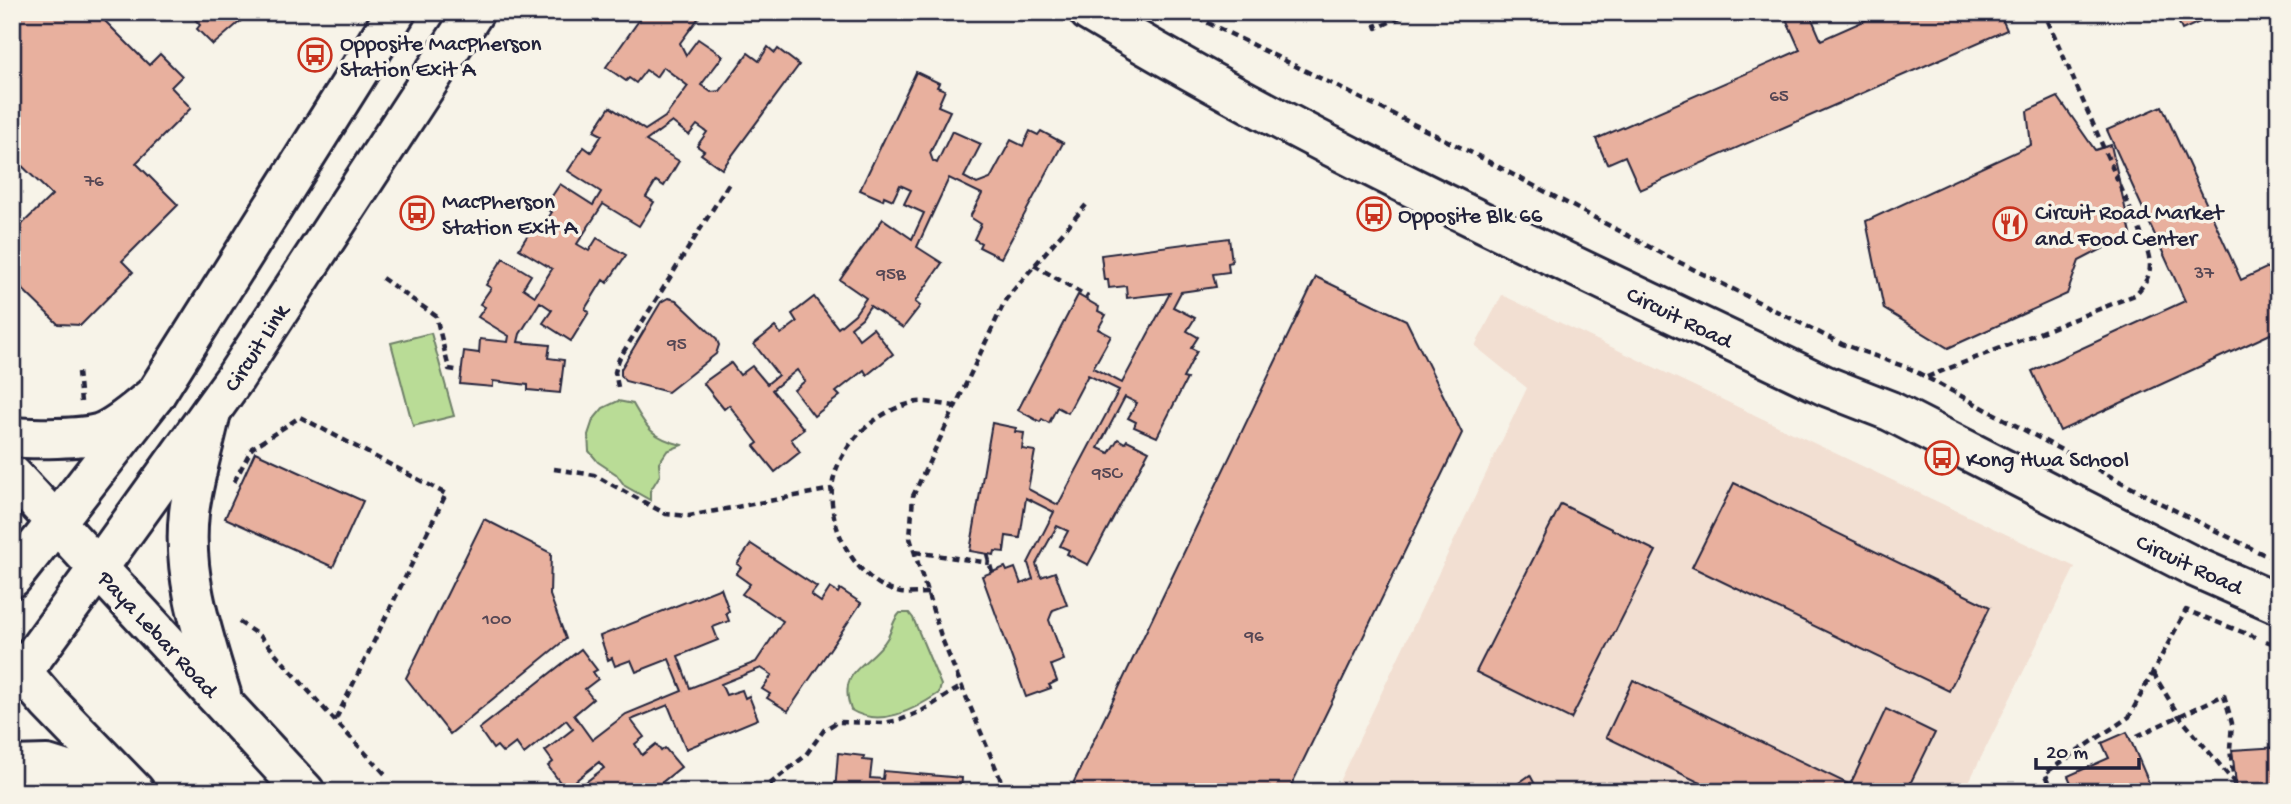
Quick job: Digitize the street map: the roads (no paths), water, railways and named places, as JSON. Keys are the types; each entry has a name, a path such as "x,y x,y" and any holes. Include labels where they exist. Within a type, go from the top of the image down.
{"street":[{"path":"12,578 155,395 396,12"},
{"name":"Circuit Link","path":"16,673 99,567 211,412 474,12"},
{"name":"Circuit Road","path":"1089,12 1234,94 1444,204 1813,380 1891,411 2182,561 2279,604"},
{"path":"12,437 84,436 100,433 120,422 155,395"},
{"path":"211,412 190,512 188,552 197,615 224,702"},
{"name":"Paya Lebar Road","path":"12,475 305,792"},
{"path":"16,673 48,702 134,792"},
{"path":"12,766 47,765 134,792"}],"place":[{"name":"Opposite MacPherson Station Exit A","path":"315,55"},
{"name":"MacPherson Station Exit A","path":"417,213"},
{"name":"Opposite Blk 66","path":"1374,214"},
{"name":"Circuit Road Market and Food Center","path":"2010,224"},
{"name":"Kong Hwa School","path":"1942,458"}]}
